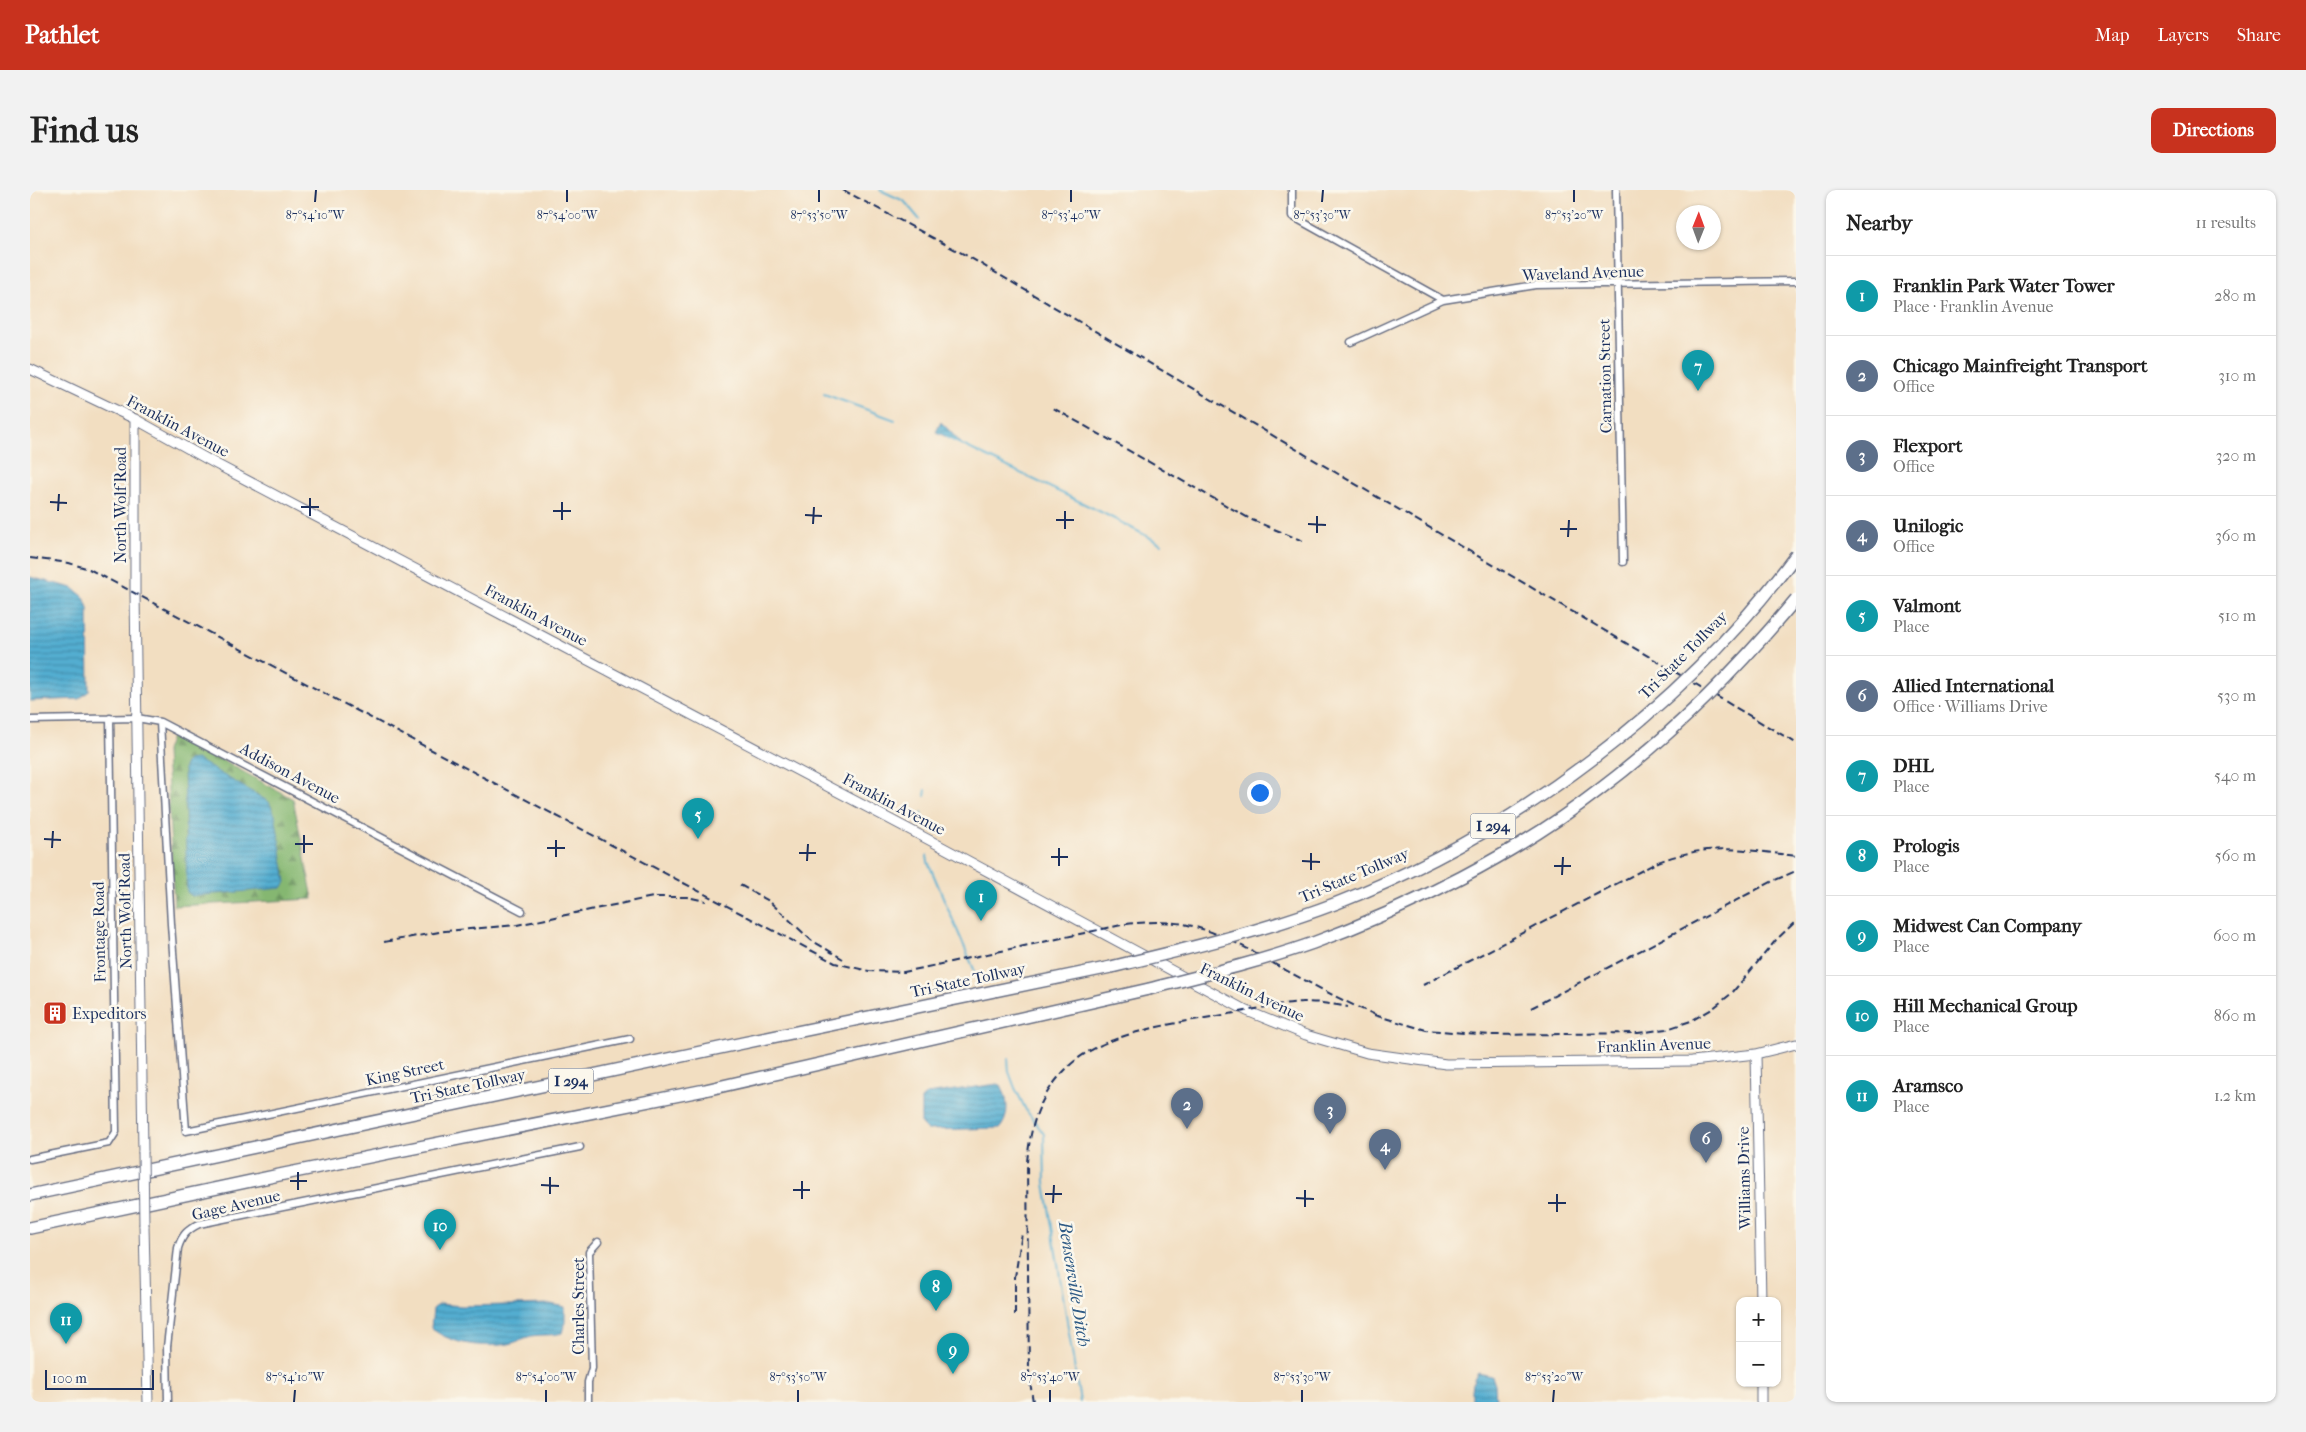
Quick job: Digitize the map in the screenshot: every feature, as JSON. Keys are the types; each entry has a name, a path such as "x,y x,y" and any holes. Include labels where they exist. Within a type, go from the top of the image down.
{"highway":[{"name":"Tri-State Tollway","path":"30,1195 1111,967 1217,941 1337,903 1409,870 1493,827 1578,770 1683,682 1730,634 1796,555"},
{"name":"I 294","path":"30,1228 284,1174 705,1090 1149,989 1241,966 1314,942 1404,904 1472,870 1533,835 1598,791 1658,743 1732,673 1796,599"}],"main road":[{"name":"Franklin Avenue","path":"30,369 135,419 225,469 934,842 1247,1011 1306,1035 1367,1053 1446,1064 1692,1061 1756,1054 1796,1044"},
{"name":"North Wolf Road","path":"135,419 137,718 148,1402"},
{"name":"Williams Drive","path":"1756,1054 1760,1297"},
{"path":"1761,1387 1761,1402"}],"street":[{"path":"1292,190 1292,216 1443,300"},
{"name":"Carnation Street","path":"1616,190 1623,562"},
{"name":"Waveland Avenue","path":"1351,342 1443,300 1536,285 1796,281"},
{"name":"Frontage Road","path":"30,1159 109,1143 116,1132 110,718"},
{"name":"Addison Avenue","path":"30,720 137,718 160,722 522,911"},
{"name":"King Street","path":"160,722 171,924 186,1132 630,1039"},
{"name":"Gage Avenue","path":"168,1402 167,1347 177,1256 182,1238 188,1230 199,1224 580,1147"},
{"name":"Charles Street","path":"588,1402 588,1382 592,1368 589,1252 598,1242"}],"green space":[{"path":"171,737 185,740 293,799 313,899 174,906 166,751"}],"water":[{"path":"941,422 962,444 936,432"},
{"path":"30,577 73,588 84,597 88,608 89,691 79,699 30,701"},
{"path":"196,759 269,802 275,815 286,882 282,888 192,896 187,892 184,767 188,760"},
{"path":"1001,1085 1007,1107 1007,1113 1000,1128 927,1130 921,1124 921,1099 927,1094"},
{"path":"439,1304 462,1306 551,1304 565,1307 565,1322 562,1333 558,1334 531,1336 509,1344 489,1346 468,1344 448,1338 431,1328 433,1309"},
{"path":"1478,1373 1492,1376 1495,1385 1496,1402 1472,1402 1473,1383"}],"waterway":[{"name":"Bensenville Ditch","path":"880,190 904,201 920,220"},
{"path":"824,394 895,420"},
{"path":"946,437 1101,512 1162,544"},
{"name":"Bensenville Ditch","path":"925,796 926,790"},
{"name":"Bensenville Ditch","path":"922,813 924,829"},
{"name":"Bensenville Ditch","path":"927,856 979,981"},
{"name":"Bensenville Ditch","path":"1008,1059 1009,1072 1015,1088 1026,1110 1044,1134 1045,1183 1080,1402"}],"railway":[{"path":"843,190 969,257 1796,743"},
{"path":"1053,408 1252,520 1303,541"},
{"path":"30,558 69,563 89,569 835,963 869,971 904,972 1126,924 1177,923 1209,931 1232,941 1354,1006 1381,1017"},
{"path":"1423,985 1658,862 1694,852 1726,849 1796,856"},
{"path":"1531,1008 1773,881 1796,871"},
{"path":"740,885 769,901 811,940 843,959"},
{"path":"384,942 445,931 517,925 653,897 687,897 706,901"},
{"path":"1374,1015 1426,1030 1491,1035 1638,1033 1667,1029 1691,1021 1712,1009 1732,993 1776,940 1796,921"},
{"path":"1033,1402 1029,1374 1027,1162 1034,1122 1043,1099 1050,1088 1068,1067 1084,1054 1103,1044 1147,1029 1303,1002 1348,1007"},
{"path":"1015,1315 1015,1277 1022,1233"}],"place":[{"name":"DHL","path":"1698,391"},
{"name":"Valmont","path":"698,839"},
{"name":"Franklin Park Water Tower","path":"981,921"},
{"name":"Expeditors","path":"55,1013"},
{"name":"Chicago Mainfreight Transport","path":"1187,1129"},
{"name":"Flexport","path":"1330,1134"},
{"name":"Allied International","path":"1706,1163"},
{"name":"Unilogic","path":"1385,1170"},
{"name":"Hill Mechanical Group","path":"440,1250"},
{"name":"Prologis","path":"936,1311"},
{"name":"Aramsco","path":"66,1344"},
{"name":"Midwest Can Company","path":"953,1374"}]}
